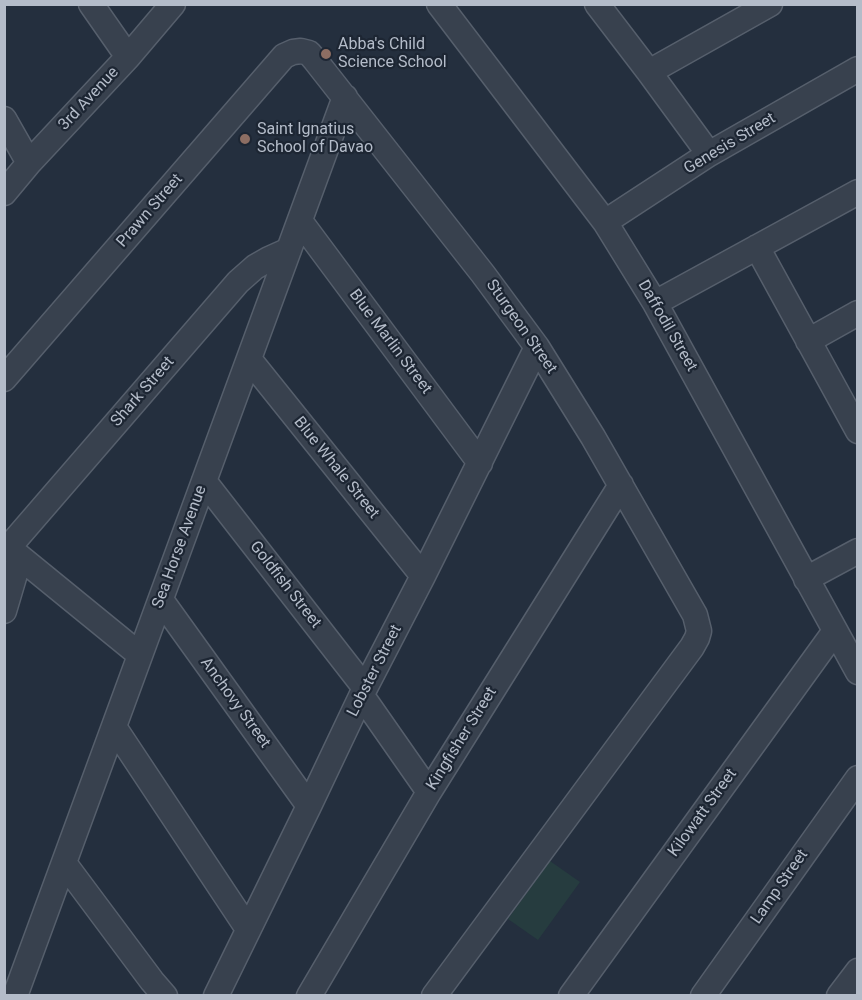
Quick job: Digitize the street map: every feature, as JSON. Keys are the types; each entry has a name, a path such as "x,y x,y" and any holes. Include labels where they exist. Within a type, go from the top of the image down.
{"street":[{"path":"91,4 128,57"},
{"name":"3rd Avenue","path":"4,193 173,4"},
{"name":"Daffodil Street","path":"439,4 605,222 655,303 858,672"},
{"path":"597,4 709,154"},
{"path":"650,72 770,4"},
{"name":"Sturgeon Street","path":"301,51 309,54 315,60 345,97 537,347 621,485 695,615 699,631 698,638 692,647 434,996"},
{"name":"Prawn Street","path":"4,379 284,56 301,51"},
{"name":"Genesis Street","path":"605,222 709,154 858,69"},
{"name":"Sea Horse Avenue","path":"20,992 64,863 345,97"},
{"path":"4,119 29,163"},
{"path":"655,303 858,192"},
{"name":"Blue Marlin Street","path":"300,221 480,463"},
{"path":"757,247 857,430"},
{"name":"Shark Street","path":"11,549 238,282 255,267 289,250"},
{"path":"808,341 858,313"},
{"name":"Lobster Street","path":"216,996 364,692 537,347"},
{"name":"Blue Whale Street","path":"249,359 423,576"},
{"name":"Goldfish Street","path":"204,481 364,692 429,792"},
{"name":"Kingfisher Street","path":"309,996 429,792 621,485"},
{"path":"4,611 11,549"},
{"path":"11,549 140,655"},
{"path":"806,579 858,551"},
{"name":"Anchovy Street","path":"161,600 309,806"},
{"name":"Kilowatt Street","path":"571,996 835,631"},
{"path":"114,727 248,930"},
{"name":"Lamp Street","path":"703,996 858,778"},
{"path":"64,863 165,996"},
{"path":"839,996 858,971"}],"green space":[{"path":"550,861 580,882 538,940 508,919"}],"place":[{"name":"Abba's Child Science School","path":"326,54"},
{"name":"Saint Ignatius School of Davao","path":"245,139"}]}
